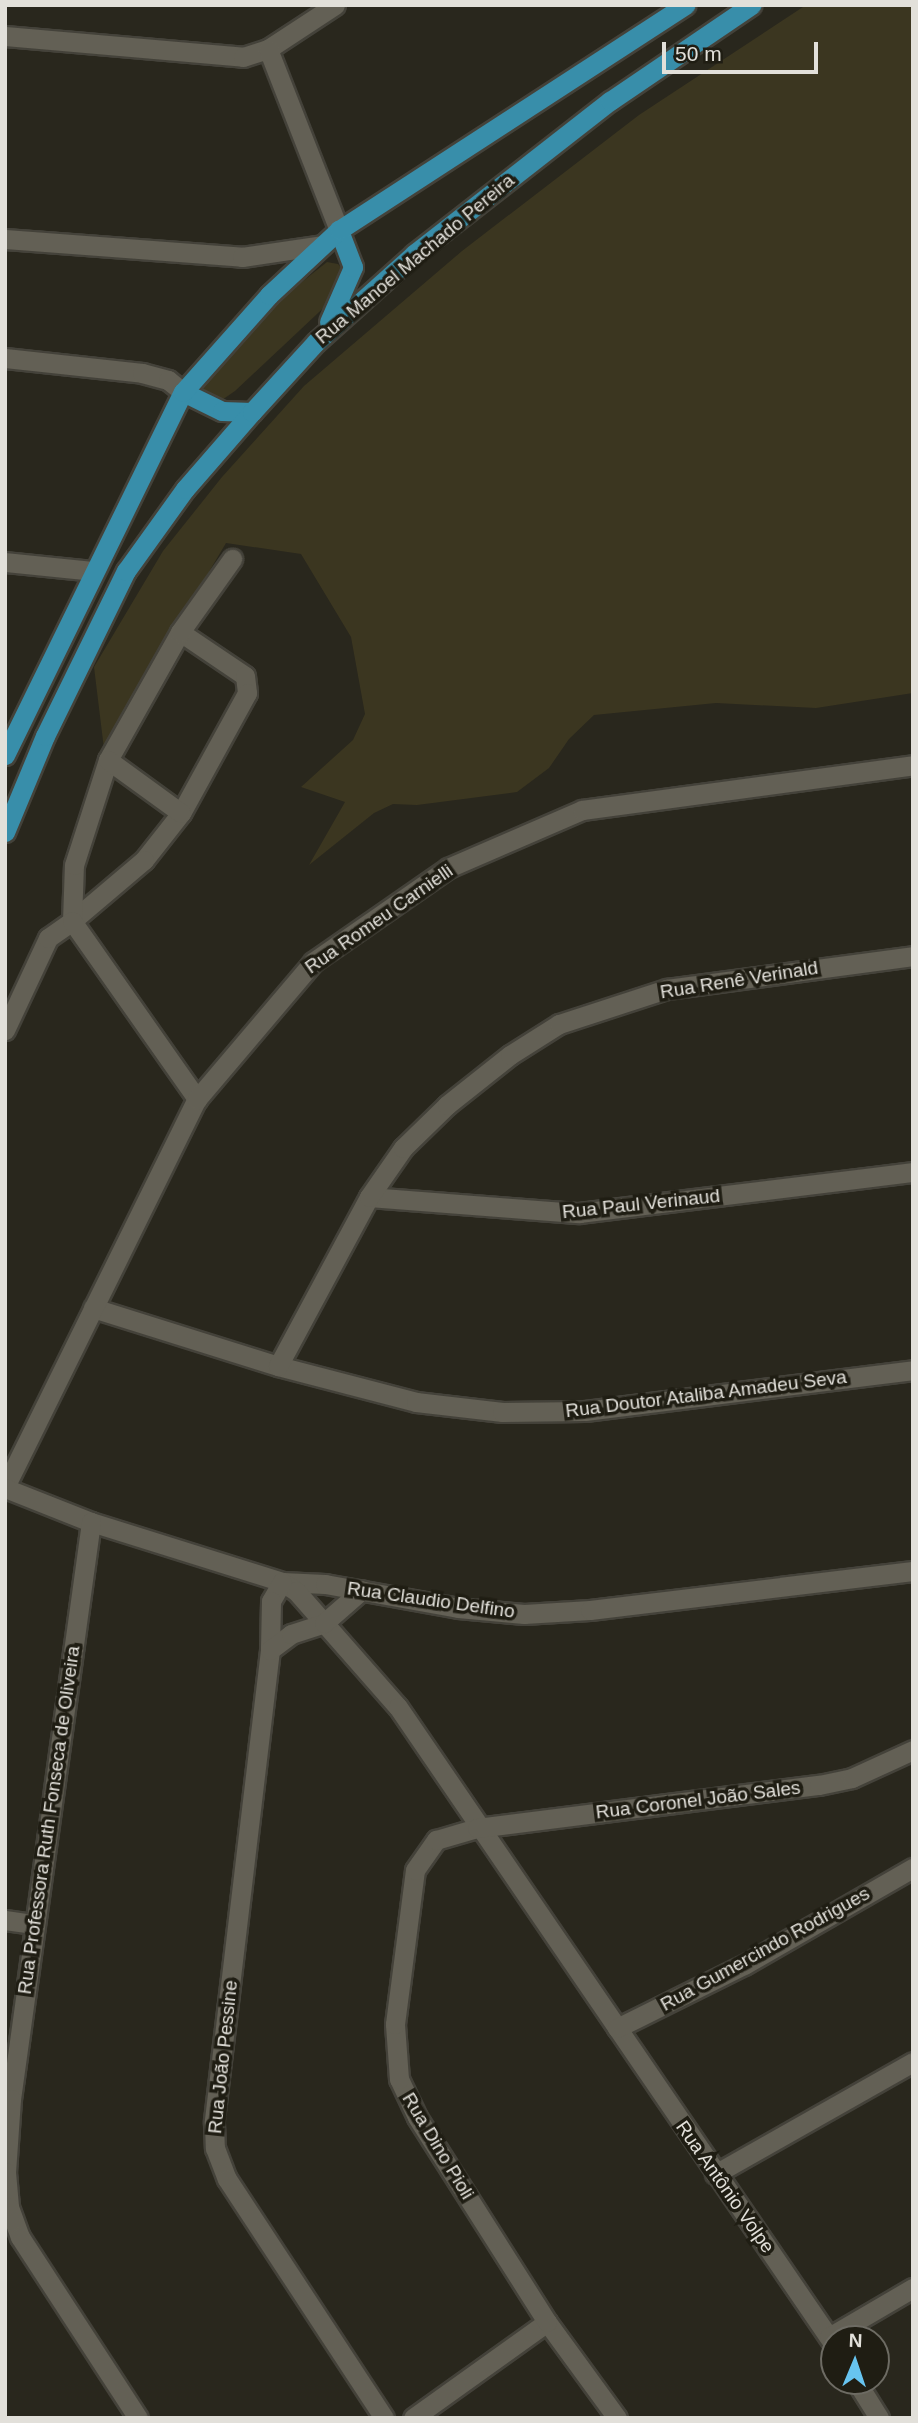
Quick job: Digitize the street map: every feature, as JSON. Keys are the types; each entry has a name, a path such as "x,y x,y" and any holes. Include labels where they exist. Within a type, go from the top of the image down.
{"main road":[{"path":"6,753 183,392 269,295 339,230 685,5"},
{"name":"Rua Manoel Machado Pereira","path":"5,832 45,736 126,570 185,489 252,412 316,342 414,254 610,100 751,5"},
{"path":"316,342 336,313 353,267 339,230"},
{"path":"183,392 222,411 252,412"}],"street":[{"path":"5,36 243,57 268,49 335,5"},
{"path":"268,49 339,230"},
{"path":"5,239 242,257 322,245"},
{"path":"5,358 142,373 168,380 183,392"},
{"path":"197,1099 72,922 74,865 108,760 180,632 232,559"},
{"path":"5,562 93,571"},
{"path":"5,1030 48,938 72,922 134,870 181,813 248,684 245,676 180,632"},
{"path":"108,760 181,813"},
{"name":"Rua Romeu Carnielli","path":"5,1488 197,1099 313,962 448,868 582,810 913,765"},
{"name":"Rua Renê Verinald","path":"278,1366 369,1197 403,1148 447,1105 559,1024 667,989 913,956"},
{"name":"Rua Paul Verinaud","path":"369,1197 579,1213 913,1172"},
{"name":"Rua Doutor Ataliba Amadeu Seva","path":"93,1308 278,1366 416,1402 502,1412 585,1410 913,1370"},
{"name":"Rua Claudio Delfino","path":"5,1488 91,1522 282,1582 297,1580 458,1608 524,1614 913,1571"},
{"name":"Rua Professora Ruth Fonseca de Oliveira","path":"91,1522 11,2099 6,2172 9,2207 20,2237 138,2418"},
{"path":"282,1582 324,1623 398,1707 477,1828 617,2028"},
{"name":"Rua João Pessine","path":"282,1582 271,1601 270,1650 214,2123 215,2148 228,2179 384,2418"},
{"path":"270,1650 291,1634 324,1623 362,1590"},
{"name":"Rua Coronel João Sales","path":"477,1828 820,1785 852,1778 913,1750"},
{"name":"Rua Dino Pioli","path":"477,1828 436,1840 415,1870 395,2052 399,2079 417,2117 547,2322 617,2418"},
{"name":"Rua Gumercindo Rodrigues","path":"617,2028 744,1965 913,1868"},
{"path":"5,1920 34,1924"},
{"name":"Rua Antônio Volpe","path":"617,2028 821,2325"},
{"path":"716,2174 913,2062"},
{"path":"856,2325 913,2288"},
{"path":"413,2418 547,2322"},
{"path":"865,2395 879,2418"}],"shaded area":[{"path":"806,5 913,5 913,693 816,708 716,703 594,715 569,739 549,768 517,792 417,805 393,804 374,813 309,865 345,802 301,787 353,740 365,714 351,637 301,554 226,543 104,749 94,667 163,551 222,477 304,386 462,251 639,115"},
{"path":"327,262 338,264 344,271 334,298 235,391 219,402 205,397 202,388 264,312"}]}
